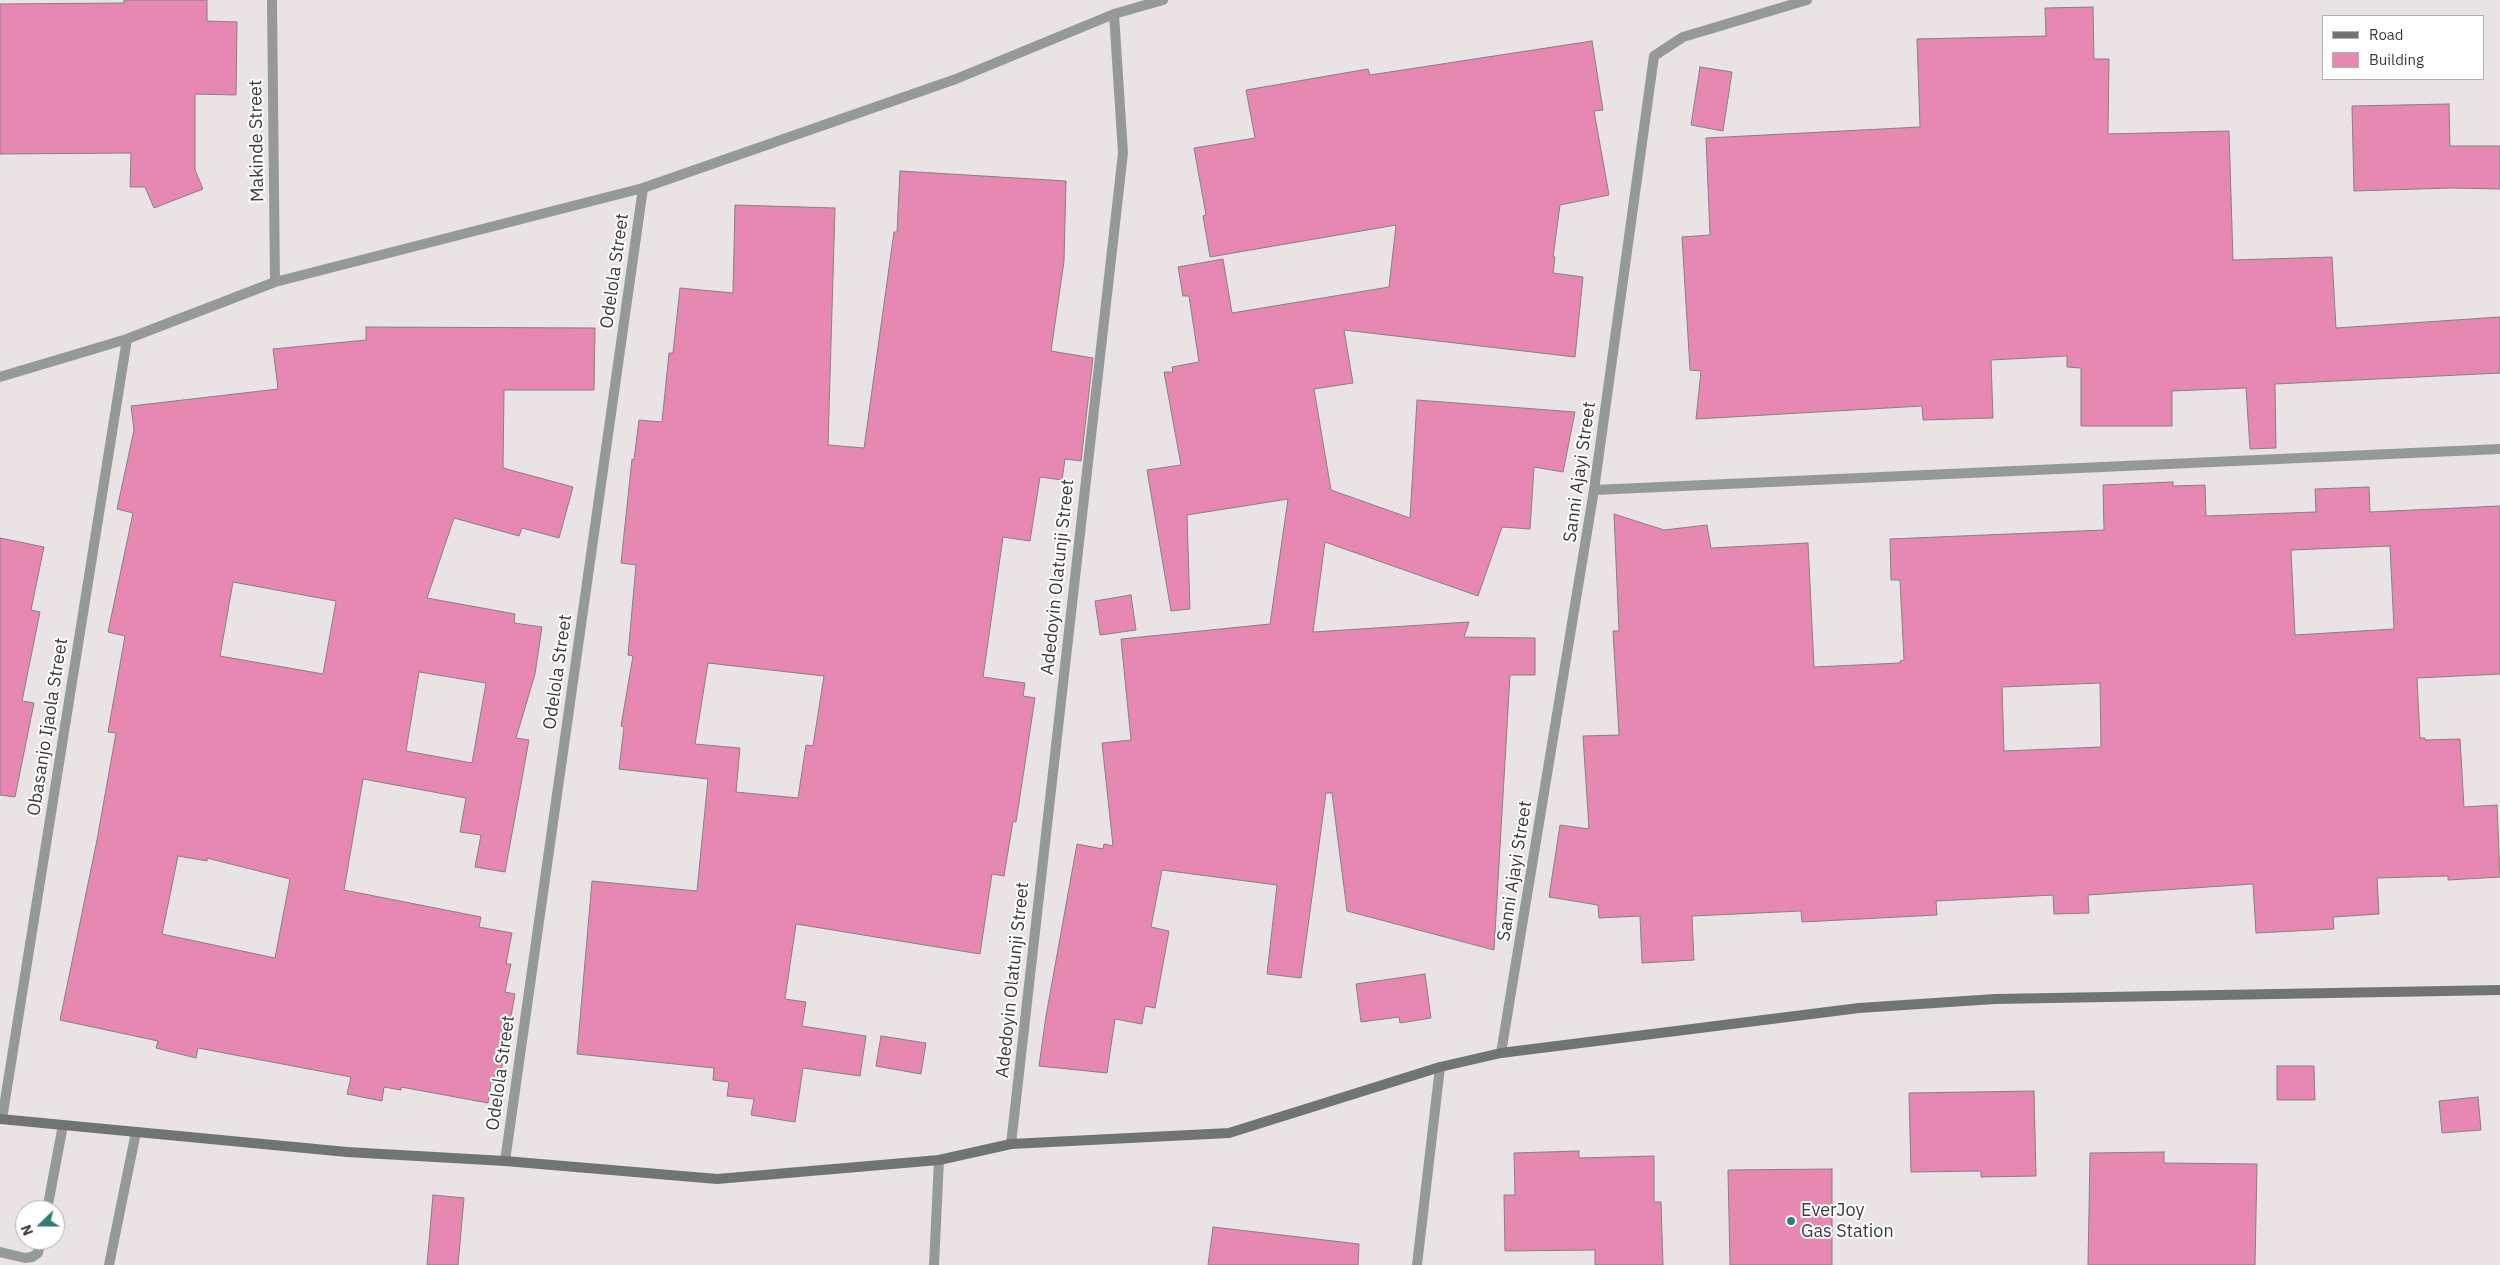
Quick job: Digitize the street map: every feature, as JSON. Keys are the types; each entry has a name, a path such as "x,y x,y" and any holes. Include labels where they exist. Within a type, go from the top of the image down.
{"main road":[{"path":"1,1122 63,1125 347,1152 505,1161 717,1179 939,1160 1011,1144 1229,1133 1440,1067 1501,1053 1859,1008 1995,999 2500,990"}],"street":[{"name":"Makinde Street","path":"272,0 275,282"},
{"path":"0,377 127,339 275,282 643,188 956,79 1114,14 1163,0"},
{"name":"Sanni Ajayi Street","path":"1501,1053 1594,490 1654,56 1683,37 1807,0"},
{"name":"Adedoyin Olatunji Street","path":"1011,1144 1123,153 1114,14"},
{"name":"Odelola Street","path":"505,1161 643,188"},
{"name":"Obasanjo Ijaola Street","path":"1,1122 127,339"},
{"path":"1594,490 2500,449"},
{"path":"1417,1265 1440,1067"},
{"path":"49,1200 63,1125"},
{"path":"109,1265 136,1132"},
{"path":"934,1265 939,1160"},
{"path":"0,1252 25,1258 32,1257 38,1253 39,1250"}],"building":[{"path":"124,0 207,0 207,21 237,22 236,95 195,94 195,170 203,189 154,208 145,187 130,187 131,153 0,154 0,4 124,3"},
{"path":"2093,7 2094,59 2109,59 2108,134 2229,131 2233,260 2332,257 2336,328 2500,317 2500,373 2275,384 2276,448 2250,449 2246,388 2172,391 2172,426 2081,426 2081,368 2067,367 2067,356 1991,360 1993,418 1923,420 1922,406 1696,419 1701,371 1690,370 1682,237 1710,235 1706,138 1920,127 1917,39 2046,36 2045,8"},
{"path":"1592,41 1603,110 1594,111 1609,195 1560,205 1553,257 1555,257 1553,273 1583,277 1575,357 1344,330 1353,383 1314,389 1331,490 1410,518 1417,400 1575,412 1563,472 1534,467 1530,529 1502,527 1478,596 1325,542 1313,632 1469,622 1464,637 1535,638 1535,675 1510,675 1494,950 1347,911 1332,793 1326,793 1301,978 1267,974 1277,885 1162,870 1151,927 1169,931 1155,1008 1145,1006 1142,1024 1115,1019 1107,1073 1039,1066 1046,1016 1077,844 1103,849 1104,844 1113,846 1102,743 1131,740 1121,639 1270,624 1288,499 1187,515 1190,609 1171,611 1147,470 1181,465 1164,372 1173,372 1172,367 1199,362 1189,296 1183,296 1178,267 1223,259 1232,313 1389,287 1396,225 1210,257 1203,216 1206,215 1194,148 1255,138 1246,90 1368,69 1370,75"},
{"path":"1700,67 1732,72 1723,131 1691,125"},
{"path":"2449,104 2450,146 2500,146 2500,189 2451,188 2354,191 2352,106"},
{"path":"900,171 1066,181 1064,261 1051,351 1093,358 1081,461 1065,459 1062,480 1040,477 1030,541 1003,537 983,677 1025,683 1023,696 1035,698 1016,822 1013,821 1004,876 992,874 980,954 796,924 785,999 806,1002 802,1026 866,1036 860,1076 803,1068 795,1122 751,1115 754,1099 727,1096 729,1082 713,1080 714,1068 577,1054 592,881 697,891 708,779 619,769 624,727 621,726 633,656 628,655 636,565 621,563 632,459 634,460 639,420 662,422 669,353 673,353 680,288 733,293 735,205 835,208 828,445 864,448 894,232 897,232","holes":["708,663 824,676 813,746 806,745 798,798 736,792 740,748 695,744"]},
{"path":"366,327 595,328 594,390 504,390 503,468 573,487 559,538 522,528 519,536 454,518 427,598 515,614 514,623 542,627 535,674 516,738 529,740 505,872 475,867 481,835 460,832 466,798 363,779 344,890 481,917 479,927 512,933 506,964 511,964 505,992 515,994 499,1083 491,1082 488,1103 401,1087 401,1090 384,1087 382,1101 347,1094 351,1077 198,1048 196,1058 156,1048 158,1041 60,1020 97,840 116,733 108,732 125,636 108,632 133,513 117,509 134,430 131,406 278,389 273,349 366,340","holes":["233,582 336,601 323,674 220,656","419,672 486,683 472,763 406,751","178,856 207,861 207,858 290,879 275,958 162,934"]},
{"path":"2173,482 2173,486 2205,485 2206,516 2316,512 2315,489 2369,487 2370,512 2500,506 2500,674 2417,678 2420,738 2425,738 2425,740 2460,739 2464,807 2497,805 2500,877 2448,880 2448,876 2377,878 2379,914 2333,917 2334,929 2256,933 2253,884 2088,895 2089,913 2054,914 2053,895 1936,901 1937,915 1802,922 1801,911 1692,916 1694,960 1642,963 1640,916 1599,918 1598,905 1549,897 1560,825 1589,829 1583,736 1619,735 1613,631 1619,631 1614,514 1664,530 1707,525 1711,548 1808,543 1814,667 1900,663 1900,661 1904,660 1900,580 1891,580 1890,539 2104,530 2103,485","holes":["2390,546 2394,629 2295,635 2291,550","2100,683 2101,747 2004,751 2002,687"]},
{"path":"0,538 44,547 31,610 40,612 22,701 34,703 15,797 0,795"},
{"path":"1131,595 1136,630 1100,635 1095,601"},
{"path":"1425,974 1431,1018 1400,1023 1399,1017 1361,1022 1356,984"},
{"path":"881,1036 926,1043 921,1074 876,1066"},
{"path":"2277,1066 2314,1066 2315,1100 2277,1100"},
{"path":"2034,1091 2036,1176 1981,1177 1981,1171 1911,1172 1909,1093"},
{"path":"2478,1097 2481,1130 2442,1133 2439,1101"},
{"path":"1579,1151 1579,1158 1654,1156 1654,1202 1661,1202 1663,1265 1595,1265 1595,1250 1505,1251 1504,1195 1515,1195 1514,1153"},
{"path":"2164,1152 2164,1163 2257,1164 2255,1265 2088,1265 2090,1153"},
{"path":"1832,1169 1832,1265 1730,1265 1728,1170"},
{"path":"433,1195 464,1198 458,1265 427,1265"},
{"path":"1213,1227 1359,1244 1358,1265 1208,1265"}],"place":[{"name":"EverJoy Gas Station","path":"1791,1221"}]}
